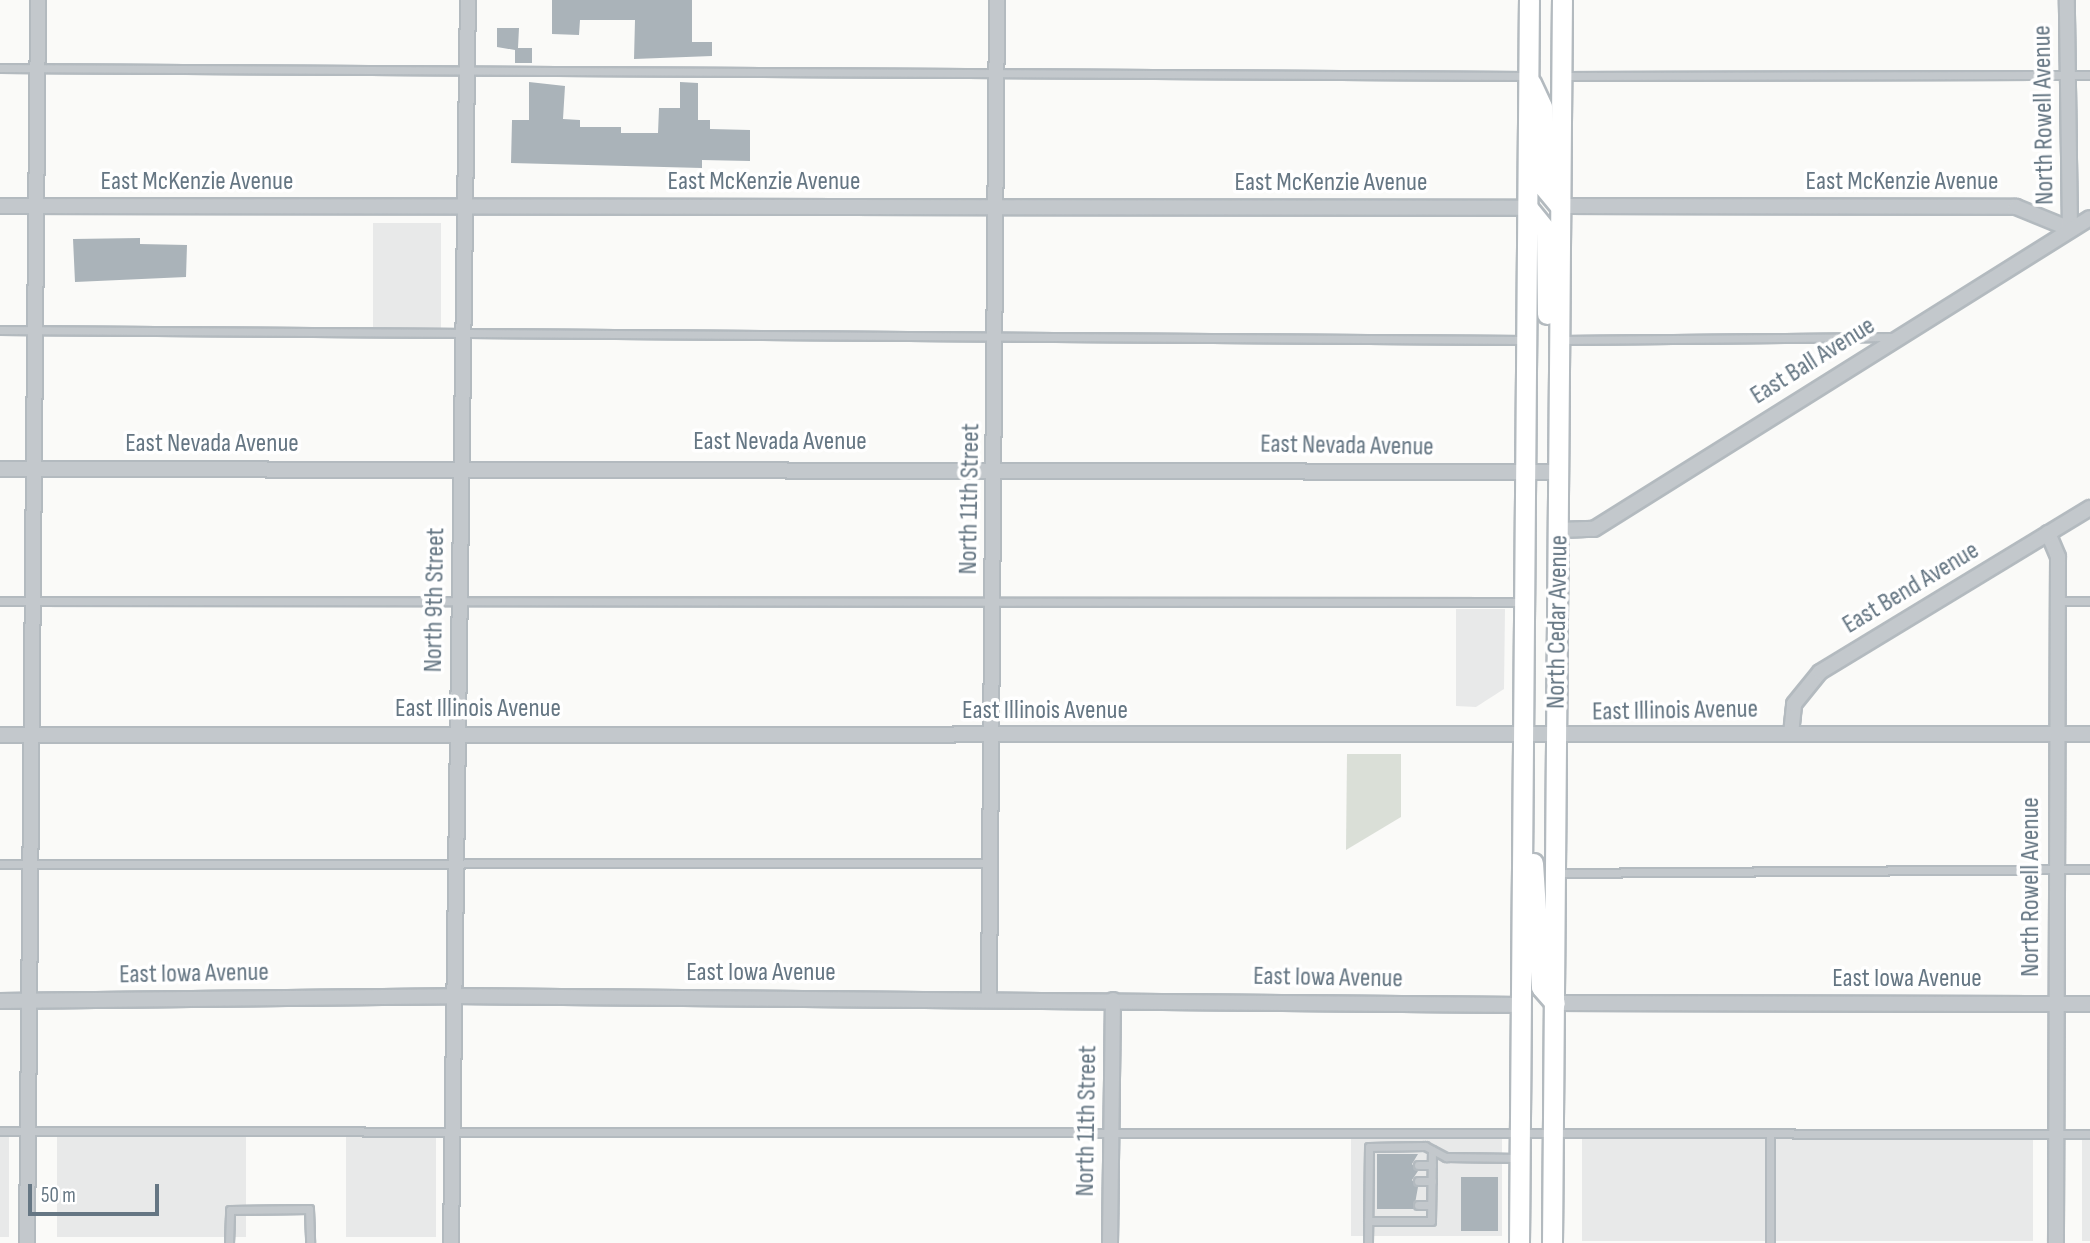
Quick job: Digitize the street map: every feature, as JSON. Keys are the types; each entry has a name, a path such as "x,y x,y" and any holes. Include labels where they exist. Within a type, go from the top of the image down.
{"main road":[{"name":"North Cedar Avenue","path":"1519,1243 1529,0"},
{"name":"North Cedar Avenue","path":"1552,1243 1562,0"},
{"path":"1528,76 1542,107 1542,186 1560,206"},
{"path":"1528,208 1546,230 1547,320 1559,340"},
{"path":"1524,813 1539,900 1541,987 1555,1003"}],"street":[{"path":"27,1243 34,735 38,0"},
{"name":"North 9th Street","path":"451,1243 468,0"},
{"name":"North 11th Street","path":"989,999 999,207 997,0"},
{"name":"North Rowell Avenue","path":"2067,0 2070,229"},
{"name":"East McKenzie Avenue","path":"0,206 1528,208"},
{"name":"East McKenzie Avenue","path":"1560,206 2016,207 2070,229"},
{"name":"East Ball Avenue","path":"1559,530 1594,529 2090,218"},
{"name":"East Nevada Avenue","path":"0,469 995,467 1559,472"},
{"name":"East Bend Avenue","path":"1791,734 1794,704 1820,672 2090,508"},
{"name":"North Rowell Avenue","path":"2048,533 2059,556 2055,733 2056,1243"},
{"name":"East Illinois Avenue","path":"0,735 991,734 1557,738 1791,734 2090,734"},
{"name":"East Iowa Avenue","path":"0,1001 454,996 1522,1005"},
{"name":"North 11th Street","path":"1110,1243 1113,1000"},
{"name":"East Iowa Avenue","path":"1555,1003 2090,1004"}],"lane":[{"path":"0,68 998,70 1528,76"},
{"path":"1561,76 2090,75"},
{"path":"0,330 997,333 1528,340"},
{"path":"1559,340 1897,337"},
{"path":"0,601 1525,602"},
{"path":"2058,601 2090,601"},
{"path":"0,864 990,863"},
{"path":"1555,873 2090,869"},
{"path":"0,1131 2090,1134"},
{"path":"1770,1133 1770,1243"},
{"path":"1368,1243 1368,1221 1373,1205 1373,1165 1369,1147 1432,1150 1446,1157 1521,1158"},
{"path":"1368,1221 1431,1221 1432,1150"},
{"path":"1418,1165 1432,1166"},
{"path":"1418,1181 1432,1181"},
{"path":"1418,1205 1431,1205"},
{"path":"229,1243 230,1210 309,1209 310,1243"}],"shaded area":[{"path":"373,223 441,223 441,332 373,332"},
{"path":"1456,609 1505,609 1504,689 1476,707 1456,706"},
{"path":"1347,754 1401,754 1401,817 1346,850"},
{"path":"1351,1131 1502,1131 1502,1236 1351,1236"},
{"path":"57,1136 246,1136 246,1237 57,1237"},
{"path":"346,1136 436,1136 436,1237 346,1237"},
{"path":"0,1137 9,1137 9,1237 0,1237"},
{"path":"1582,1139 2033,1139 2033,1241 1582,1241"},
{"path":"2082,1139 2090,1139 2090,1241 2082,1241"}],"building":[{"path":"552,0 692,0 692,42 712,42 712,56 634,59 635,20 580,20 579,35 552,34"},
{"path":"497,28 519,28 518,48 532,48 532,63 515,63 515,50 497,47"},
{"path":"529,82 565,86 563,119 580,120 580,127 621,127 621,133 658,133 659,108 680,108 680,82 698,83 698,120 710,120 710,129 750,130 750,161 702,160 702,168 511,163 512,120 529,120"},
{"path":"140,238 140,244 187,245 186,277 75,282 73,239"},
{"path":"1377,1154 1418,1154 1412,1164 1418,1171 1412,1180 1418,1187 1414,1209 1377,1209"},
{"path":"1461,1177 1498,1177 1498,1231 1461,1231"}]}
